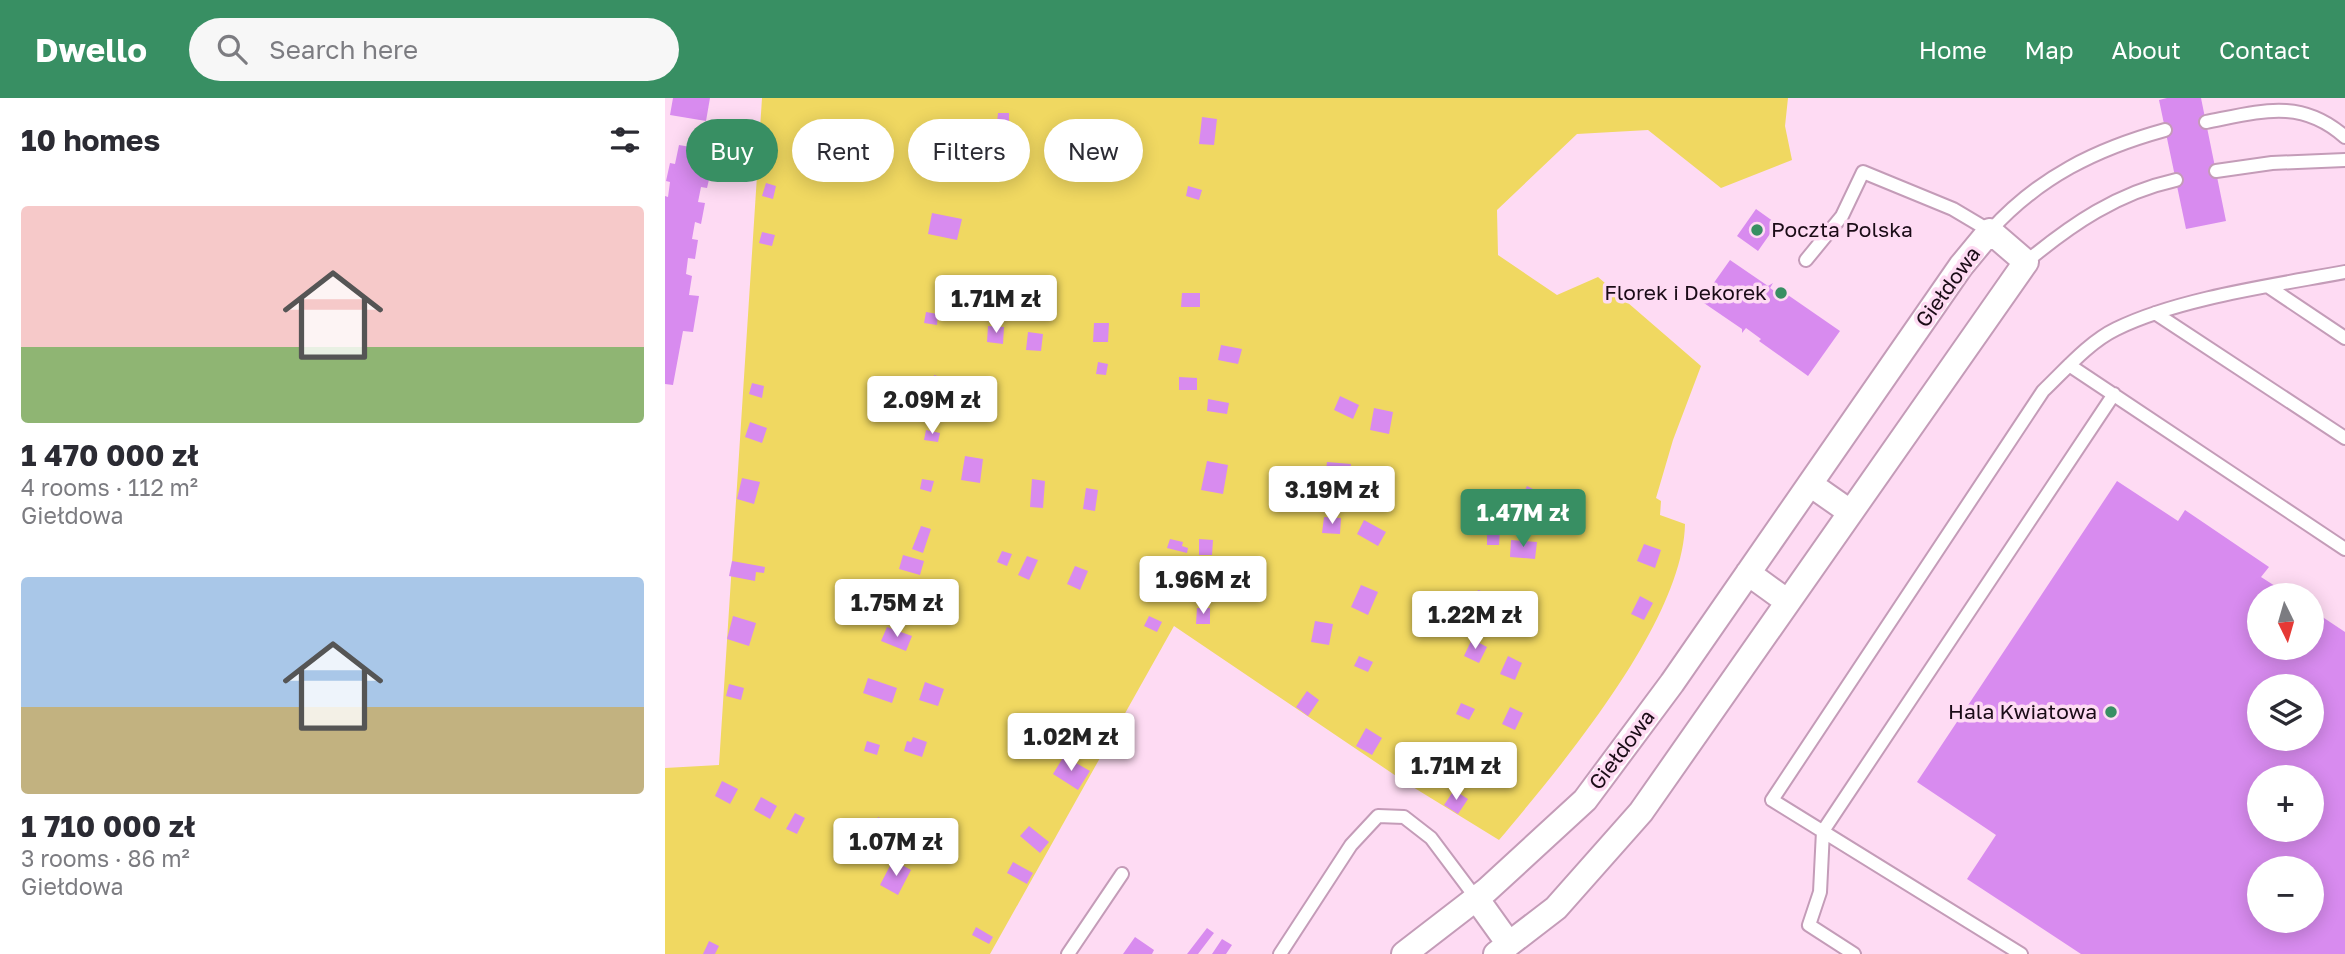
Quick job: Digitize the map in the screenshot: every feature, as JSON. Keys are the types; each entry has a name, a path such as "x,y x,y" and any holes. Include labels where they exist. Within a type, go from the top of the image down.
{"street":[{"name":"Giełdowa","path":"1404,954 1476,898 1585,800 1672,683 1961,266 1990,231 2026,262"},
{"path":"1476,898 1508,951 1581,883 1641,813 2026,262"},
{"path":"1810,484 1850,512"},
{"path":"1748,573 1789,601"}],"lane":[{"path":"2206,122 2299,107 2324,118 2345,137"},
{"path":"1806,260 1842,216 1863,172 1953,209 1990,231 2025,196 2063,169 2108,147 2165,130"},
{"path":"2216,171 2272,163 2345,160"},
{"path":"2026,262 2060,234 2098,209 2131,192 2176,180"},
{"path":"2021,954 1772,800 2043,391 2069,365 2114,330 2155,313 2345,272"},
{"path":"2269,287 2345,338"},
{"path":"2155,313 2345,438"},
{"path":"2069,365 2345,549"},
{"path":"1854,954 1809,925 1820,892 1823,831 2114,394"},
{"path":"1280,954 1351,845 1378,816 1404,817 1431,838 1476,898"},
{"path":"1068,954 1122,874"}],"shaded area":[{"path":"762,98 1788,98 1785,126 1792,160 1721,188 1648,130 1577,134 1497,210 1498,255 1557,295 1598,277 1701,366 1673,440 1656,498 1661,501 1660,515 1685,524 1679,563 1664,604 1642,648 1615,691 1554,773 1499,840 1408,784 1174,626 990,954 665,954 665,768 719,765 757,182 778,182 778,119 761,119"}],"building":[{"path":"673,98 710,98 706,119 670,115"},
{"path":"2201,98 2226,221 2186,229 2159,100"},
{"path":"998,113 1009,113 1009,119 997,119"},
{"path":"1202,117 1217,119 1214,145 1199,144"},
{"path":"679,145 686,146 686,182 708,182 707,188 701,187 698,202 705,203 701,224 695,222 692,239 698,240 695,259 688,258 686,274 692,276 689,295 699,296 693,332 683,331 673,385 665,384 665,196 668,197 670,182 666,181 670,163 675,164"},
{"path":"766,183 776,186 773,199 762,196"},
{"path":"1188,186 1202,190 1199,200 1186,196"},
{"name":"Poczta Polska","path":"1756,209 1777,224 1758,251 1737,236"},
{"path":"932,213 962,219 957,240 928,234"},
{"path":"762,232 775,235 772,246 759,243"},
{"path":"1730,260 1768,286 1773,283 1770,288 1780,295 1788,288 1785,293 1840,331 1808,376 1759,341 1761,339 1746,328 1742,333 1742,329 1701,301"},
{"path":"987,283 997,283 997,291 1004,291 1004,299 986,298"},
{"path":"1027,284 1048,285 1048,298 1026,298"},
{"path":"1182,293 1200,293 1200,307 1181,307"},
{"path":"926,312 938,314 937,325 924,323"},
{"path":"1094,323 1109,323 1108,342 1093,342"},
{"path":"988,326 1004,327 1003,344 987,342"},
{"path":"1028,332 1043,334 1041,351 1026,350"},
{"path":"1221,345 1242,349 1238,364 1218,360"},
{"path":"1098,362 1108,364 1106,375 1096,374"},
{"path":"934,375 948,379 944,397 933,394"},
{"path":"1179,377 1197,378 1197,390 1179,390"},
{"path":"752,383 764,386 762,398 749,394"},
{"path":"1340,396 1359,405 1353,419 1334,410"},
{"path":"1208,399 1229,403 1227,414 1207,411"},
{"path":"1374,408 1393,412 1389,434 1370,430"},
{"path":"750,422 767,428 762,443 745,437"},
{"path":"926,430 940,433 938,442 924,440"},
{"path":"965,456 983,459 980,483 961,480"},
{"path":"1207,461 1228,465 1223,494 1201,490"},
{"path":"1327,462 1351,464 1349,480 1325,477"},
{"path":"1364,468 1383,469 1382,489 1363,488"},
{"path":"742,478 760,482 754,504 737,499"},
{"path":"922,479 934,481 931,492 920,489"},
{"path":"1032,479 1045,481 1043,508 1030,507"},
{"name":"Hala Kwiatowa","path":"2117,481 2178,521 2185,510 2269,567 2261,577 2270,583 2247,583 2247,660 2324,660 2324,618 2345,632 2345,954 2081,954 1967,879 1996,835 1917,782"},
{"path":"1527,486 1539,492 1533,506 1520,500"},
{"path":"1086,488 1098,490 1095,511 1083,509"},
{"path":"1324,517 1341,518 1340,534 1322,533"},
{"path":"1364,520 1386,532 1378,546 1357,534"},
{"path":"921,526 931,529 923,553 912,549"},
{"path":"1487,529 1500,529 1499,545 1487,545"},
{"path":"1170,539 1183,542 1182,546 1188,548 1187,553 1167,548"},
{"path":"1199,539 1213,540 1212,555 1199,555"},
{"path":"1511,540 1537,542 1535,559 1510,557"},
{"path":"1644,544 1661,550 1655,568 1637,561"},
{"path":"1002,551 1012,554 1007,566 997,562"},
{"path":"903,555 924,561 920,575 899,569"},
{"path":"1027,556 1038,560 1029,580 1018,575"},
{"path":"732,561 765,567 764,573 756,572 755,581 729,576"},
{"path":"1075,566 1088,571 1080,590 1067,584"},
{"path":"1361,585 1378,592 1368,615 1351,607"},
{"path":"1478,590 1497,596 1490,614 1472,607"},
{"path":"1507,596 1529,605 1523,622 1501,614"},
{"path":"1640,596 1653,603 1644,620 1631,614"},
{"path":"1197,608 1210,608 1210,624 1196,624"},
{"path":"733,616 756,623 749,646 727,639"},
{"path":"1149,616 1162,622 1157,632 1144,626"},
{"path":"1315,621 1333,624 1329,645 1311,642"},
{"path":"887,627 912,636 906,651 881,641"},
{"path":"1472,639 1487,647 1479,663 1464,656"},
{"path":"1359,656 1373,662 1368,672 1354,666"},
{"path":"1508,656 1522,663 1515,680 1500,674"},
{"path":"868,678 897,688 892,703 863,693"},
{"path":"925,682 944,689 938,706 919,700"},
{"path":"729,684 744,688 741,700 726,696"},
{"path":"1307,691 1319,700 1308,716 1296,707"},
{"path":"1461,703 1475,709 1469,720 1456,714"},
{"path":"1510,707 1523,713 1515,730 1502,724"},
{"path":"1098,720 1112,729 1105,741 1091,732"},
{"path":"1366,728 1382,738 1372,755 1356,746"},
{"path":"913,737 927,742 922,757 904,751 907,741 911,742"},
{"path":"867,741 880,745 877,755 864,751"},
{"path":"1064,756 1090,771 1078,790 1053,774"},
{"path":"722,781 738,789 730,804 715,796"},
{"path":"1454,790 1468,799 1458,814 1444,805"},
{"path":"761,797 777,806 770,819 754,810"},
{"path":"795,813 805,818 797,834 786,829"},
{"path":"878,817 898,827 892,837 873,828"},
{"path":"1029,826 1049,842 1040,853 1020,836"},
{"path":"893,860 911,870 898,895 880,885"},
{"path":"1013,862 1033,873 1027,884 1007,873"},
{"path":"976,927 993,937 989,944 972,935"},
{"path":"1207,928 1214,933 1198,954 1187,954"},
{"path":"1135,937 1154,950 1152,954 1123,954"},
{"path":"1222,939 1232,945 1226,954 1212,954"},
{"path":"709,941 719,946 715,954 703,954"}],"place":[{"name":"Poczta Polska","path":"1757,230"},
{"name":"Florek i Dekorek","path":"1781,293"},
{"name":"Hala Kwiatowa","path":"2111,712"}]}
